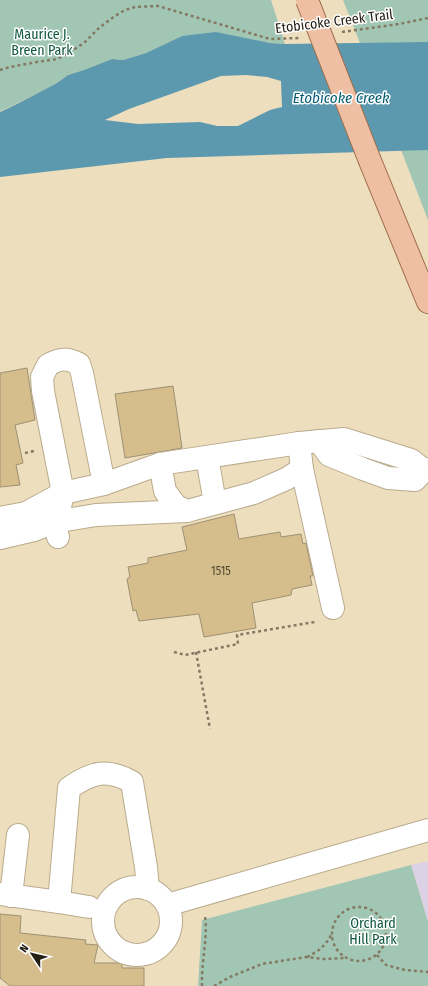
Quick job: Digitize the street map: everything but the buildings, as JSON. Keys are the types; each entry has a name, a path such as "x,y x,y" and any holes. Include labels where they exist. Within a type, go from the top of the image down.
{"main road":[{"path":"307,0 370,161 428,302"}],"lane":[{"path":"56,530 63,493 43,391 42,377 48,365 58,359 70,360 79,364 104,484"},
{"path":"309,442 302,469 333,608"},
{"path":"0,518 26,513 63,493 104,484 160,464 309,442 330,455 388,478 415,480 426,470"},
{"path":"207,457 215,504"},
{"path":"160,464 165,491 176,506 187,511"},
{"path":"0,538 34,530 56,530 96,515 187,511 254,493 286,479 302,469"},
{"path":"59,902 69,788 82,780 105,773 119,775 132,782 146,867 148,889"},
{"path":"167,905 428,830"},
{"path":"18,835 6,895 89,907"},
{"path":"136,887 148,889 158,894 167,905 171,917 170,930 165,941 155,950 144,954 131,955 119,951 110,943 104,932 102,919 106,907 113,897 123,890 136,887"}],"path":[{"name":"Etobicoke Creek Trail","path":"0,70 49,61 62,57 84,43 114,16 135,7 158,6 270,39 304,37"},
{"name":"Etobicoke Creek Trail","path":"336,33 375,28 428,18"},
{"path":"174,652 185,655 238,644 237,635 315,622"},
{"path":"196,652 210,729"},
{"path":"202,895 206,924 202,986"},
{"path":"361,907 371,909 378,914 384,922 387,931 383,948 377,955 364,961 354,961 346,958 338,952 333,944 332,934 338,917 343,912 352,908 361,907"},
{"path":"306,957 316,952 326,944 332,934"},
{"path":"377,955 386,965 405,970 428,972"},
{"path":"214,986 230,977 262,964 306,957 324,959 346,958"}],"shaded area":[{"path":"428,861 428,922 411,865"}],"green space":[{"name":"Maurice J. Breen Park","path":"0,0 271,0 285,44 182,36 146,53 123,60 112,59 68,75 57,83 0,111"},
{"path":"343,0 428,0 428,220 353,25"},
{"name":"Orchard Hill Park","path":"411,865 428,922 428,986 198,986 202,920"}],"water":[{"name":"Etobicoke Creek","path":"216,32 270,43 285,44 428,42 428,150 167,158 0,177 0,112 57,83 68,75 112,59 123,60 146,53 182,36","holes":["246,75 267,77 281,81 282,107 270,110 238,126 217,126 200,122 138,124 105,120 129,109 221,76"]}]}
